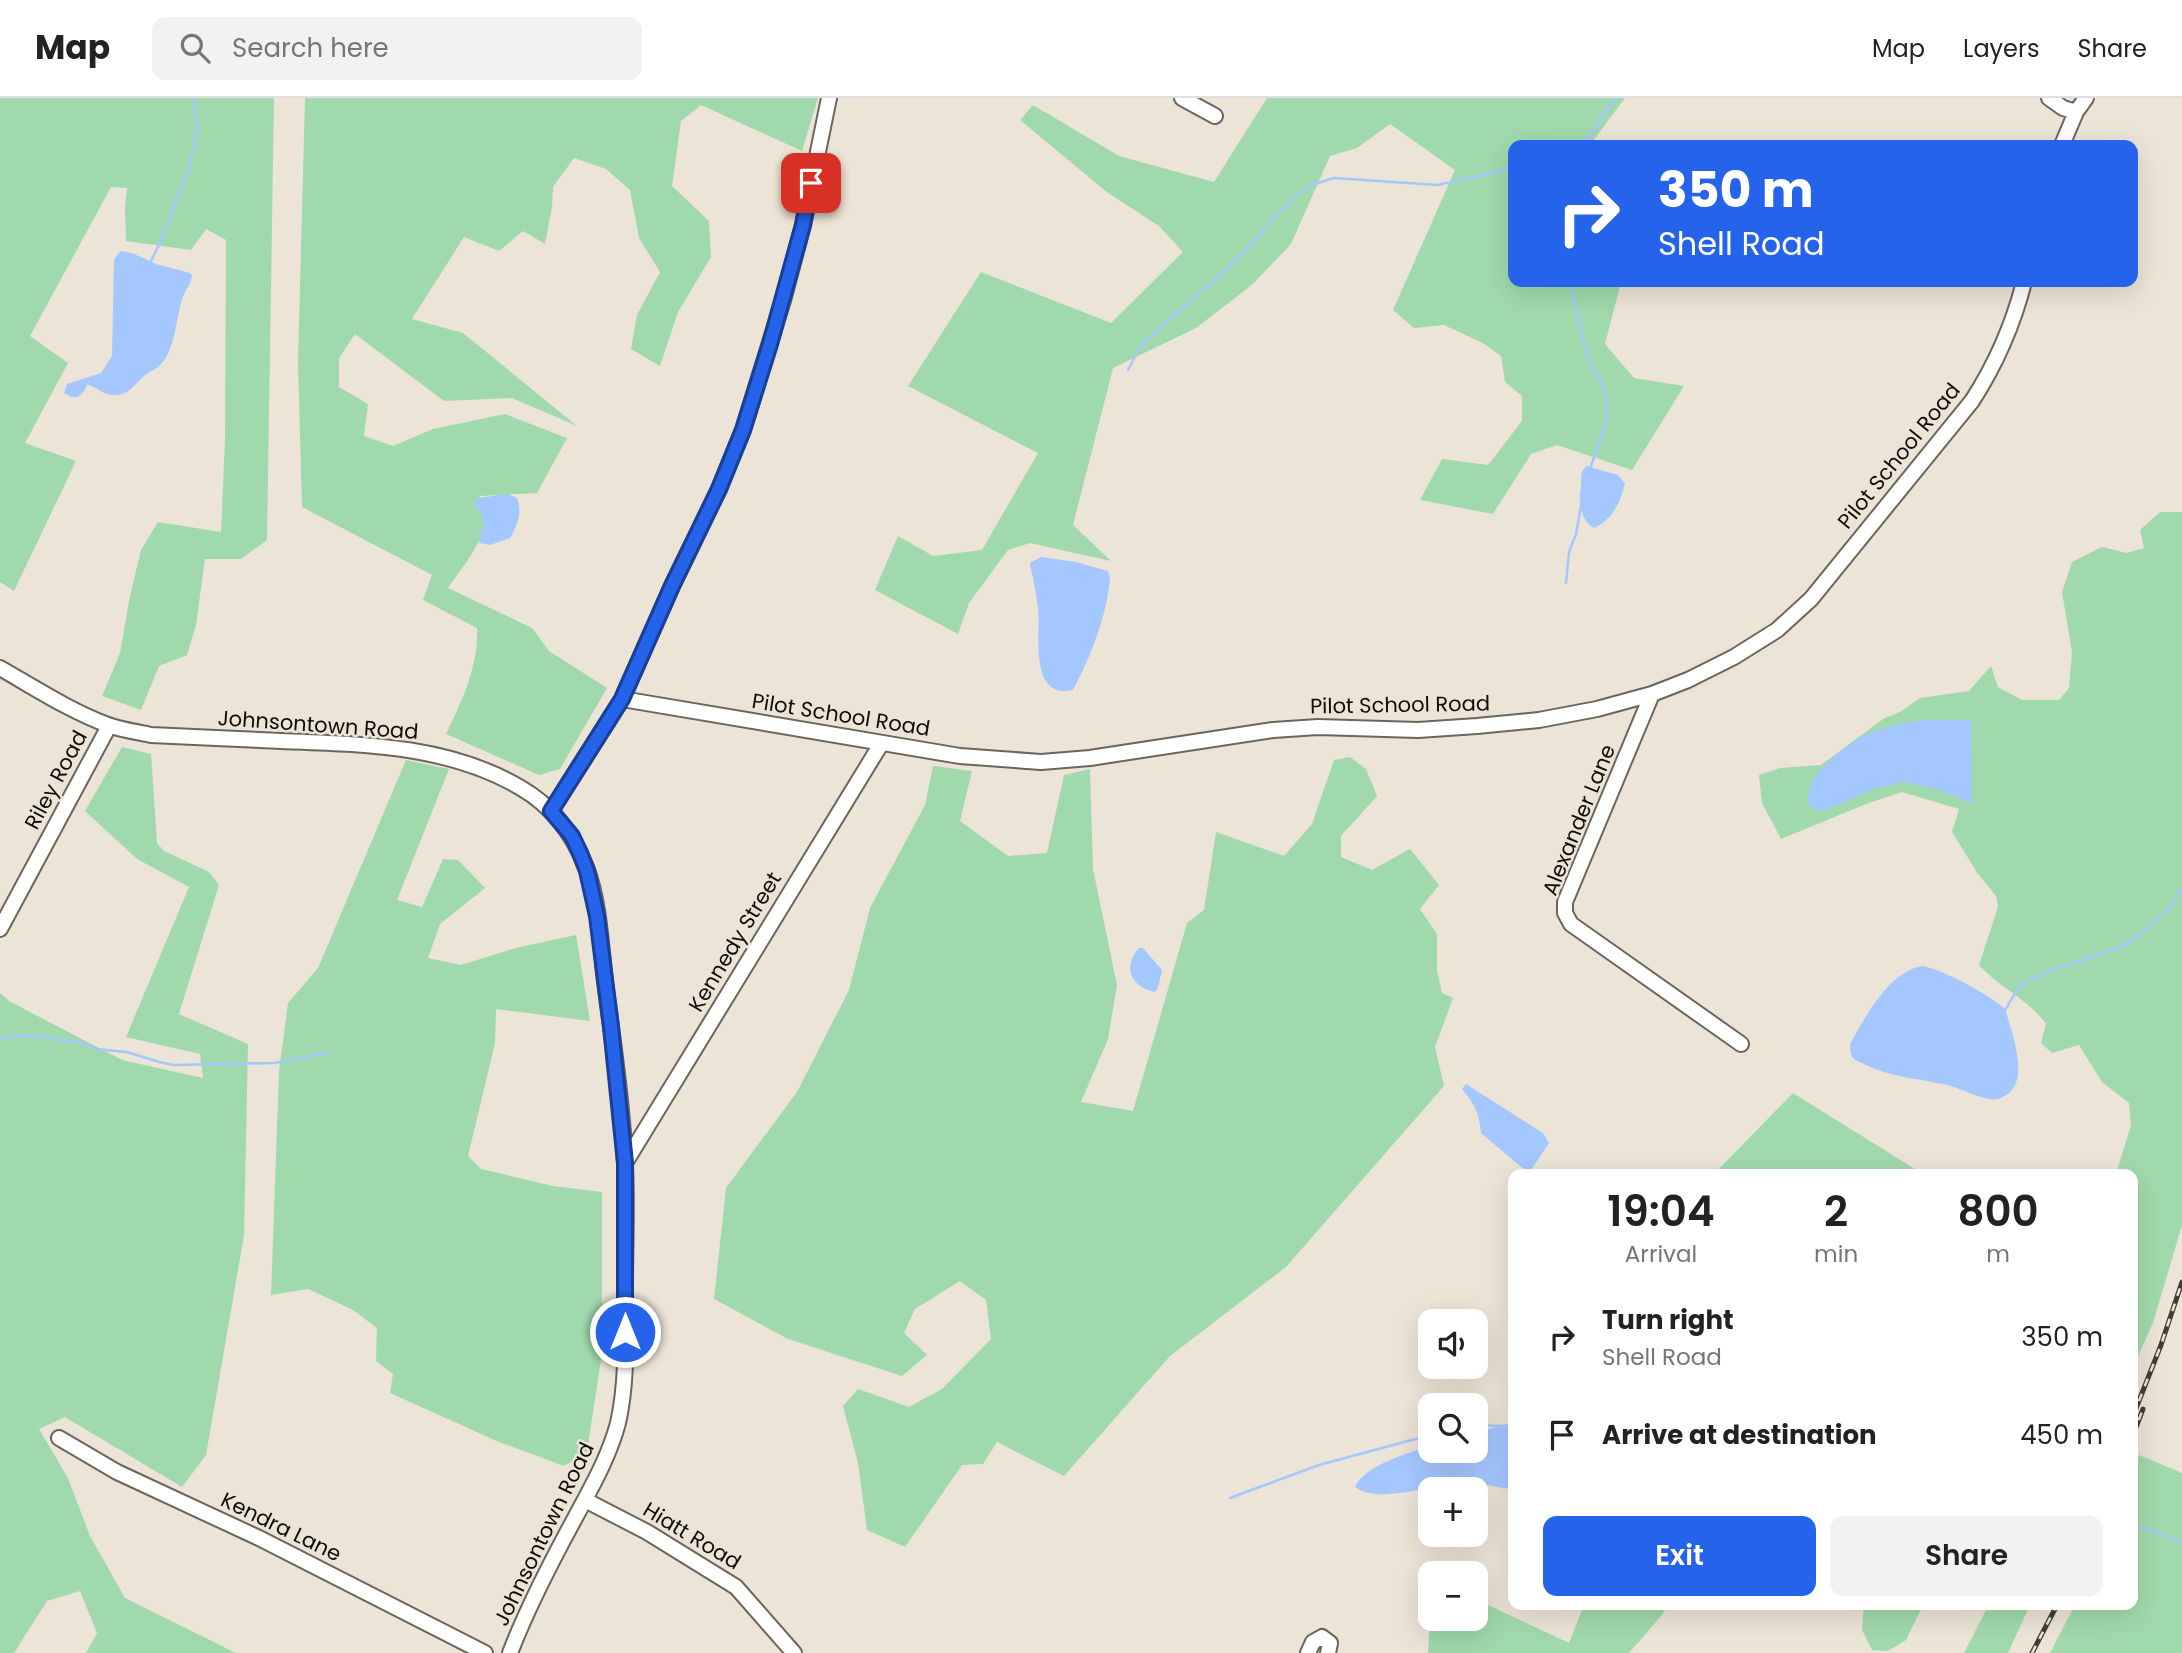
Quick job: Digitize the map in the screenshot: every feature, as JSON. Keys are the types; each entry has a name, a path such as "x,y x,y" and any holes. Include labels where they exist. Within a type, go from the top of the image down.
{"street":[{"path":"551,811 622,699 719,489 743,430 788,285 829,98"},
{"path":"1182,98 1215,116"},
{"path":"2049,98 2063,108 2076,112"},
{"path":"2064,140 2076,112 2086,98"},
{"name":"Pilot School Road","path":"622,699 960,756 1041,762 1090,758 1273,730 1318,727 1418,730 1539,720 1597,709 1652,694 1734,657 1777,630 1811,598 1985,382 2003,345 2022,287"},
{"name":"Johnsontown Road","path":"0,668 109,726 151,735 391,747 478,767 520,787 551,811 572,836 587,871 597,916 625,1163 624,1377 618,1422 612,1443 541,1583 510,1653"},
{"name":"Alexander Lane","path":"1652,694 1565,902 1565,913 1571,924 1741,1044"},
{"name":"Riley Road","path":"0,929 109,726"},
{"name":"Kennedy Street","path":"625,1163 881,744"},
{"name":"Kendra Lane","path":"59,1438 117,1472 259,1538 485,1653"},
{"name":"Hiatt Road","path":"585,1500 647,1532 736,1587 794,1653"},
{"path":"1308,1653 1313,1642 1322,1637 1330,1643 1328,1653"}],"green space":[{"path":"0,98 274,98 267,540 241,559 205,559 196,625 187,655 159,666 141,710 102,696 120,653 141,550 158,522 221,532 225,440 226,240 206,229 191,250 126,241 127,188 111,187 30,336 68,363 25,443 76,461 14,591 0,582"},
{"path":"305,98 818,98 802,151 701,105 681,121 672,186 709,221 711,257 678,312 660,366 631,349 637,315 660,272 639,238 630,190 606,169 574,158 553,187 545,244 523,231 499,251 464,237 412,319 463,333 577,426 512,398 444,401 355,334 339,358 339,387 368,404 364,436 393,446 433,429 505,414 567,438 537,493 480,496 474,504 483,516 482,534 472,554 448,588 532,628 549,651 607,688 560,769 539,775 446,734 472,669 477,628 423,600 432,575 302,507 298,363"},
{"path":"1267,98 1625,98 1594,140 1508,140 1508,287 1620,287 1605,344 1634,378 1684,386 1632,470 1557,445 1531,454 1493,514 1420,500 1442,459 1488,465 1522,421 1522,396 1505,382 1501,356 1483,343 1444,325 1414,328 1393,310 1455,170 1390,124 1357,148 1330,156 1291,244 1253,284 1196,328 1113,368 1073,525 1111,561 1030,543 1008,550 969,603 958,634 875,590 898,536 933,556 982,550 1038,453 908,386 981,272 1111,323 1183,252 1159,226 1108,193 1020,120 1033,105 1119,156 1214,182"},
{"path":"2160,512 2182,512 2182,1225 2153,1323 2138,1356 2138,1169 2118,1169 2131,1125 2129,1103 2102,1082 2079,1045 2052,1053 2041,1043 2046,1024 2039,1015 1979,965 1998,907 1996,896 1978,874 1952,832 1959,809 1902,792 1781,839 1762,803 1759,775 1780,768 1821,765 1883,719 1900,712 1920,698 1969,691 1991,666 1998,687 2022,700 2059,700 2069,688 2072,652 2062,592 2072,562 2102,547 2127,553 2144,548 2140,530"},
{"path":"122,747 151,754 157,843 164,851 209,872 219,885 179,1014 248,1044 244,1235 206,1455 182,1487 65,1417 39,1429 68,1478 90,1536 125,1598 236,1653 86,1653 97,1633 80,1591 47,1601 14,1653 0,1653 0,993 9,1001 122,1060 203,1078 200,1054 126,1037 189,887 137,859 85,811"},
{"path":"1350,757 1366,769 1377,796 1341,836 1341,857 1372,870 1410,849 1439,885 1420,909 1437,934 1437,970 1442,993 1453,998 1435,1047 1444,1086 1286,1267 1170,1356 1064,1476 997,1442 983,1464 962,1465 905,1547 867,1530 858,1463 843,1406 858,1389 909,1407 942,1389 991,1339 986,1300 960,1281 915,1309 904,1333 927,1355 902,1376 788,1339 714,1299 726,1188 797,1092 849,990 870,908 925,805 933,766 972,771 960,821 1008,856 1047,853 1064,775 1090,769 1093,869 1117,985 1108,1039 1081,1102 1133,1111 1187,923 1204,910 1216,832 1284,856 1312,824 1334,760"},
{"path":"406,760 449,769 397,900 422,907 443,859 458,860 485,888 440,924 428,958 461,965 516,948 576,935 590,1021 496,1009 495,1043 468,1156 481,1169 553,1186 602,1192 602,1353 587,1452 564,1466 499,1442 390,1393 393,1374 376,1361 377,1328 353,1310 308,1289 271,1295 279,1071 288,1003 318,968"},
{"path":"1793,1093 1915,1169 1719,1169"},
{"path":"2139,1455 2182,1473 2182,1653 2050,1653 2072,1610 2138,1610"},
{"path":"1488,1605 1569,1643 1582,1610 1664,1610 1629,1653 1428,1653 1429,1631 1488,1631"},
{"path":"1864,1610 1921,1610 1906,1640 1888,1651 1872,1650 1862,1630"},
{"path":"1986,1610 2028,1610 2008,1653 1964,1653"}],"water":[{"path":"121,251 192,275 182,299 169,352 160,365 125,393 107,394 87,385 81,395 72,397 64,393 67,384 101,373 112,356 114,260"},
{"path":"1587,466 1618,475 1625,484 1615,510 1594,528 1583,515 1580,504 1581,475"},
{"path":"508,494 517,498 519,509 517,523 510,538 490,545 479,543 484,523 474,504 477,498"},
{"path":"1041,557 1076,562 1108,571 1110,577 1097,635 1073,690 1059,690 1049,685 1040,663 1038,609 1030,565"},
{"path":"1923,720 1971,720 1972,803 1933,788 1903,782 1877,788 1823,811 1811,808 1808,798 1814,779 1841,751 1861,737 1876,731"},
{"path":"1139,948 1143,948 1162,970 1155,992 1140,986 1132,975 1131,962"},
{"path":"1923,966 1943,972 1966,984 2005,1009 2014,1039 2018,1074 2016,1083 2005,1096 1998,1099 1987,1098 1947,1085 1885,1072 1853,1058 1850,1044 1880,996 1900,976"},
{"path":"1466,1084 1543,1133 1549,1143 1532,1169 1524,1169 1481,1133 1476,1109 1462,1089"},
{"path":"1508,1424 1508,1489 1488,1486 1488,1477 1418,1477 1418,1490 1389,1494 1364,1492 1355,1487 1368,1472 1418,1450 1418,1463 1488,1463 1488,1429"}],"waterway":[{"path":"150,263 190,165 197,128 194,98"},
{"path":"1584,140 1617,98"},
{"path":"1128,370 1141,345 1233,263 1296,195 1315,184 1334,178 1437,185 1508,169"},
{"path":"1571,287 1587,356 1605,391 1607,419 1590,469"},
{"path":"1566,583 1569,552 1576,534 1581,506"},
{"path":"2004,1012 2020,985 2052,970 2122,947 2151,926 2169,908 2182,889"},
{"path":"0,1039 14,1036 51,1037 55,1040 85,1044 95,1049 127,1052 174,1065 274,1063 329,1054"},
{"path":"1488,1425 1503,1426"},
{"path":"1230,1498 1319,1465 1418,1438"},
{"path":"2138,1526 2182,1542"}],"railway":[{"path":"2138,1403 2182,1282"},
{"path":"2138,1422 2143,1409"},
{"path":"2032,1653 2054,1610"}],"route":[{"path":"625,1332 625,1163 597,916 580,853 572,836 551,811 622,699 719,489 743,430 770,344 803,225 811,183"}]}
